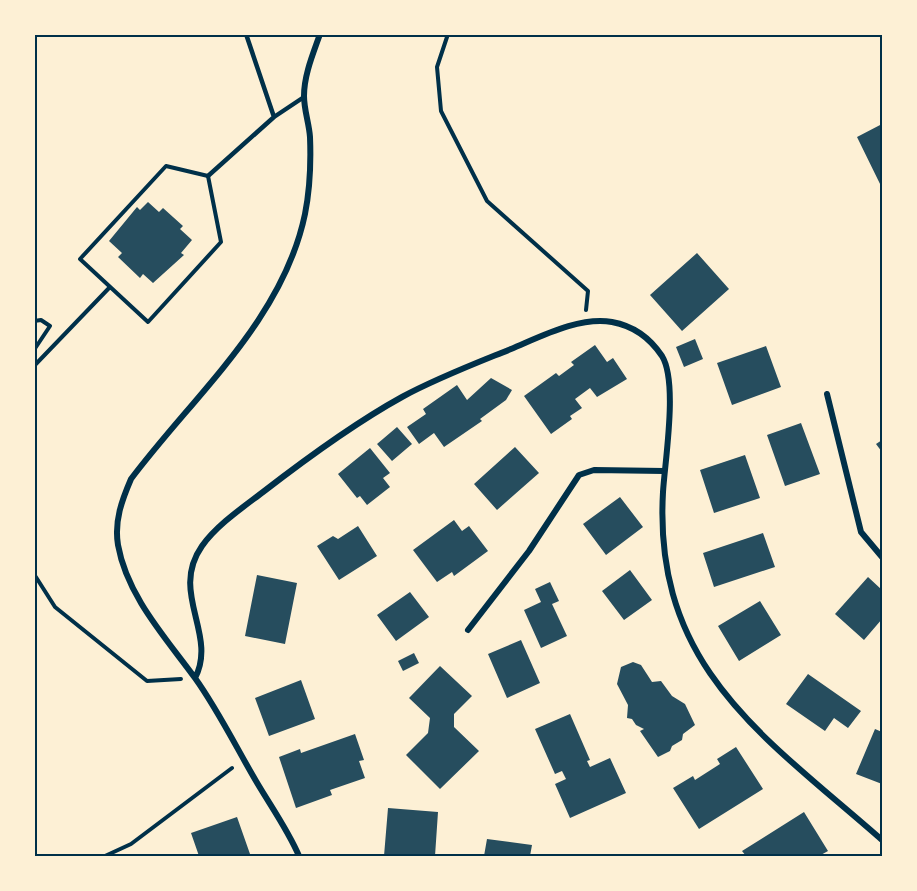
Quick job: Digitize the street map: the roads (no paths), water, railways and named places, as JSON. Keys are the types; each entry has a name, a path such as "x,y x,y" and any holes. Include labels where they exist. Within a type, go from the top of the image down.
{"street":[{"path":"298,856 195,678 168,645 134,588 123,566 118,544 117,521 122,499 131,479 258,322 279,288 294,252 306,204 310,175 310,135 304,97 308,71 320,34"},
{"path":"195,678 201,666 202,647 191,609 189,587 192,566 202,546 240,510 299,464 377,411 452,374 537,338 584,322 611,321 634,329 652,341 665,361 670,387 661,522 668,581 675,608 703,663 719,688 759,732 882,840"},
{"path":"827,394 861,532 882,557"},
{"path":"468,630 529,551 579,475 594,470 664,471"}],"lane":[{"path":"246,34 274,117"},
{"path":"208,176 274,117 304,97"}]}
